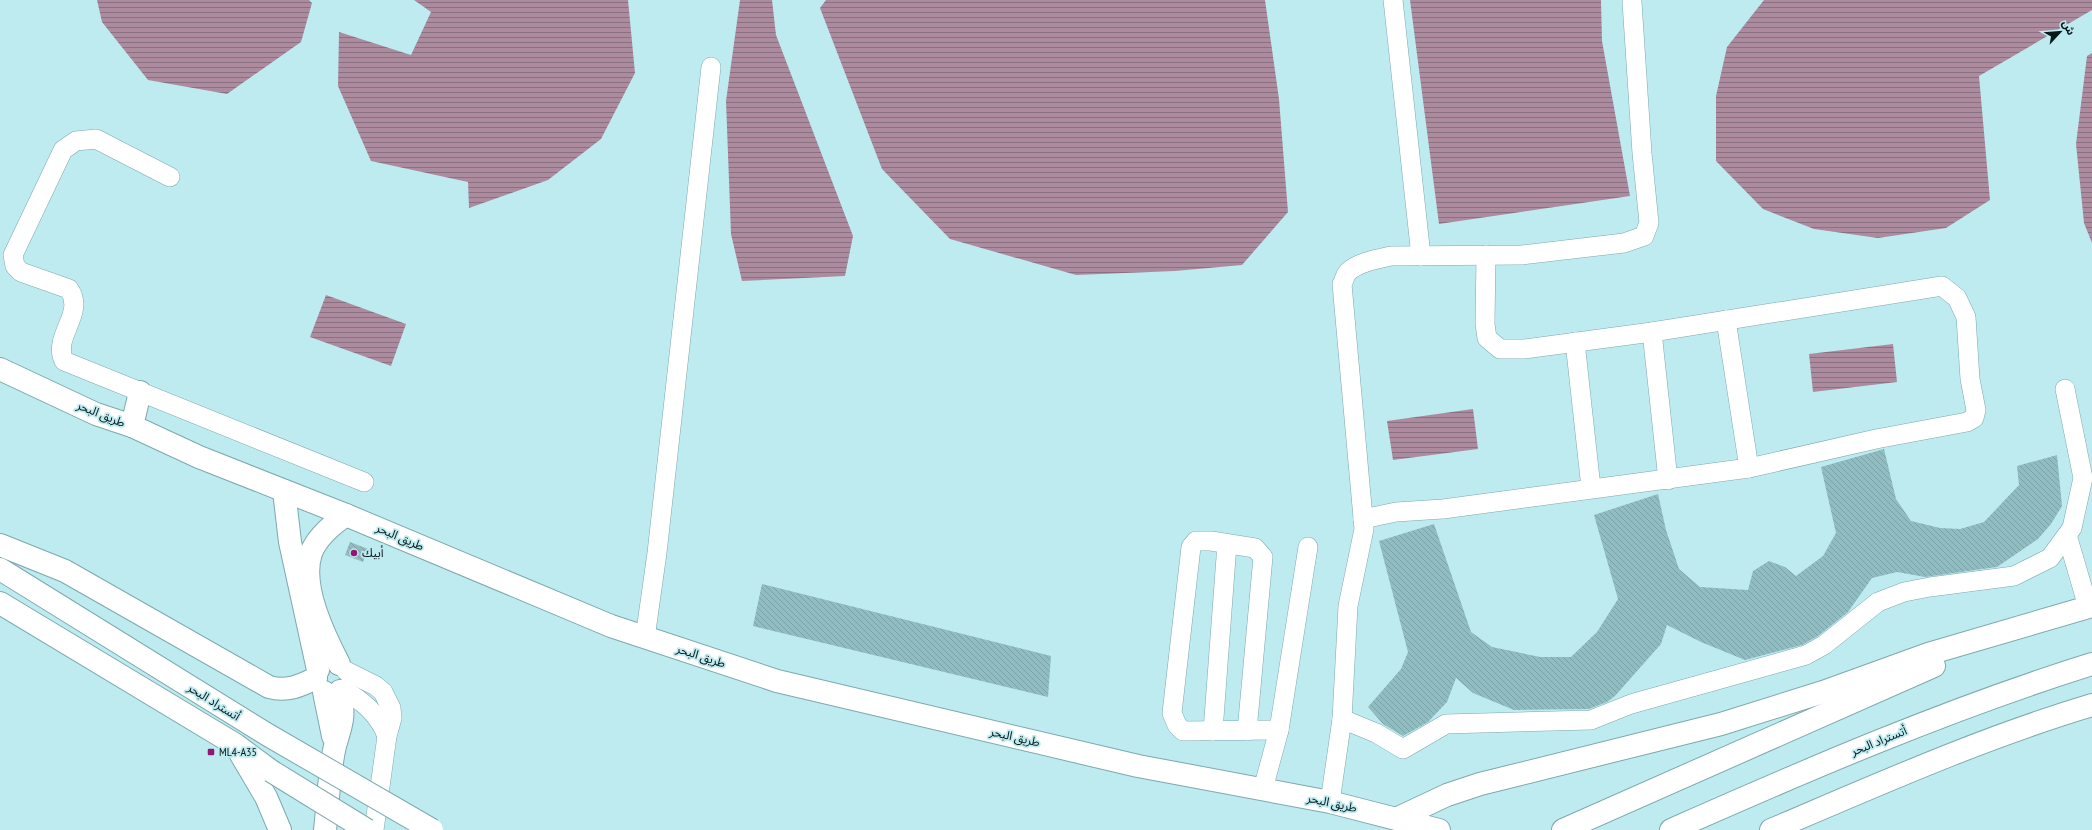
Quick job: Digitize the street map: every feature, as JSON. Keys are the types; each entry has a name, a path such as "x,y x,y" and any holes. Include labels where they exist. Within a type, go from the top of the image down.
{"main road":[{"name":"طريق البحر","path":"0,369 96,414 132,426 199,457 346,514 611,626 777,681 1138,766 1330,802 1398,818 1439,830"},
{"path":"132,426 140,392"},
{"path":"284,491 290,542 332,679"},
{"path":"325,830 336,746 332,679 326,638 319,620 309,582 309,566 311,552 318,542 331,527 346,514"},
{"path":"0,545 65,571 269,687 277,690 293,689 332,679"},
{"name":"أتستراد البحر","path":"0,569 268,735 432,830"},
{"path":"0,603 236,745 271,771 366,830"},
{"path":"1398,818 1447,796 1480,784 1721,724 1823,692 1928,654 2090,606"},
{"path":"1563,830 2036,622"},
{"name":"أتستراد البحر","path":"1680,826 1886,737 2029,684 2092,664"},
{"path":"1771,830 1905,773 2031,723 2092,705"},
{"path":"236,745 266,797 280,830"}],"street":[{"path":"1393,0 1421,256"},
{"path":"1330,802 1342,719 1348,606 1364,529 1342,284 1348,272 1376,259 1391,256 1522,255 1624,243 1644,236 1649,223 1642,154 1632,2"},
{"path":"645,638 657,554 710,67"},
{"path":"170,178 96,139 76,141 63,150 13,255 15,266 21,272 69,289 74,296 74,312 60,346 60,354 64,361 364,482"},
{"path":"1363,519 1396,512 1443,509 1749,468 1876,439 1967,422 1974,418 1976,410 1970,379 1966,317 1957,298 1942,286 1652,332 1524,349 1500,349 1487,338 1485,324 1486,255"},
{"path":"1726,320 1749,468"},
{"path":"1652,332 1668,480"},
{"path":"1575,342 1591,488"},
{"path":"1342,719 1376,733 1403,749 1446,724 1590,720 1632,704 1806,655 1824,645 1878,602 1904,592 2014,576 2050,558 2072,528 2083,478 2065,389"},
{"path":"2067,535 2090,606"},
{"path":"1247,730 1264,557 1255,548 1196,541 1191,547 1172,713 1177,725 1183,731 1279,730"},
{"path":"1213,731 1227,544"},
{"path":"1263,789 1279,730 1308,547"},
{"path":"332,679 364,703 374,713 387,736 374,830"}],"shaded area":[{"path":"97,0 309,0 312,3 301,42 227,94 148,80 102,22"},
{"path":"414,0 628,0 635,73 601,139 548,180 469,208 468,182 371,161 338,86 339,32 411,55 431,12"},
{"path":"740,0 772,0 776,35 853,236 845,276 742,281 731,234 726,101"},
{"path":"826,0 1265,0 1279,99 1288,212 1242,265 1175,271 1076,275 950,239 882,169 820,8"},
{"path":"1410,0 1601,0 1602,41 1630,196 1439,224"},
{"path":"1764,0 2092,0 2092,10 1979,76 1990,200 1946,228 1878,238 1814,229 1763,209 1716,161 1716,96 1727,47"},
{"path":"2092,53 2092,243 2084,223 2076,144 2087,56"},
{"path":"326,295 406,324 391,366 310,337"},
{"path":"1893,344 1897,382 1813,392 1809,354"},
{"path":"1473,409 1478,449 1393,460 1387,421"}],"building":[{"path":"1884,449 1896,499 1911,521 1940,528 1960,529 1984,522 2019,485 2017,466 2057,455 2062,506 2051,524 2038,539 1997,567 1925,577 1897,572 1872,578 1848,612 1818,636 1802,645 1745,660 1701,642 1667,625 1661,644 1615,696 1607,702 1589,709 1514,710 1473,693 1456,678 1447,702 1428,722 1403,736 1383,724 1368,707 1401,669 1408,652 1379,541 1434,524 1471,632 1492,647 1540,657 1571,657 1597,632 1618,599 1594,515 1658,494 1666,530 1679,569 1700,587 1748,590 1753,571 1769,561 1785,567 1796,576 1823,556 1836,533 1821,467"},
{"path":"350,542 368,549 363,562 345,555"},
{"path":"762,584 1051,656 1048,697 753,626"}],"place":[{"name":"أبيك","path":"354,553"},
{"name":"ML4-A35","path":"211,752"}]}
